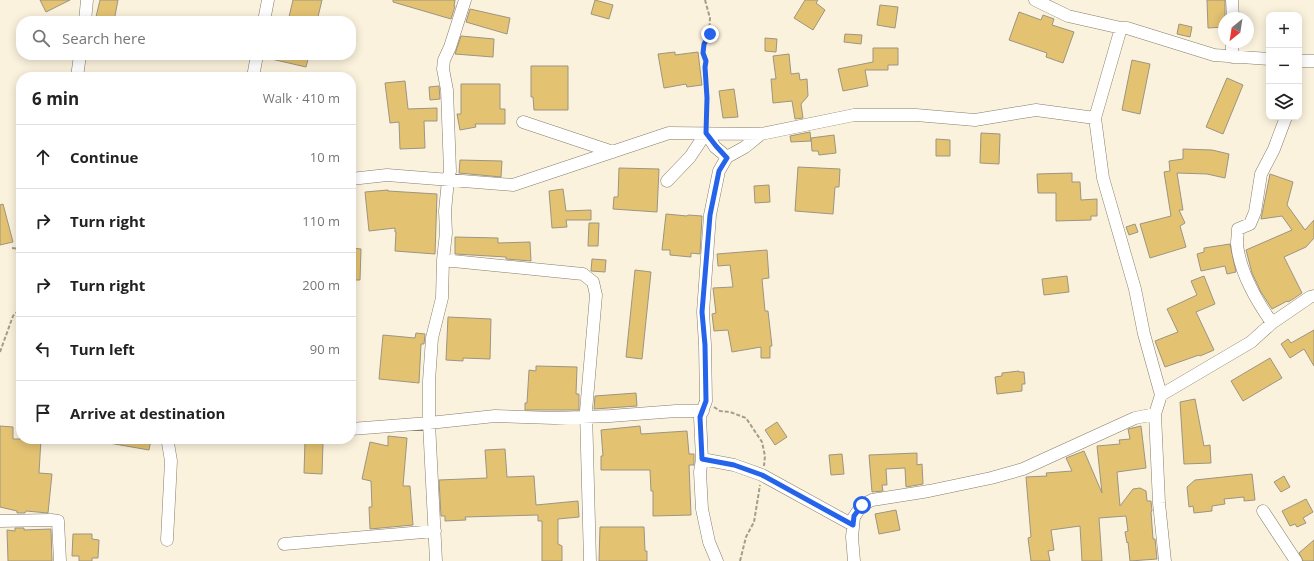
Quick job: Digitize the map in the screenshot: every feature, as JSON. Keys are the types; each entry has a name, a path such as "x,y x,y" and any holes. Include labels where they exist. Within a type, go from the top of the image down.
{"street":[{"path":"85,16 87,0"},
{"path":"265,16 268,0"},
{"path":"436,561 428,381 432,338 442,298 443,260 446,233 445,211 450,171 447,90 443,65 465,0"},
{"path":"1035,0 1068,16 1127,28 1214,55 1266,59"},
{"path":"1232,0 1233,12"},
{"path":"1121,28 1095,118 1103,178 1135,289 1144,334 1161,395 1155,414 1159,503 1165,561"},
{"path":"1232,48 1232,57"},
{"path":"78,72 79,60"},
{"path":"254,72 256,60"},
{"path":"1302,63 1314,61"},
{"path":"356,178 387,175 513,186 669,133 761,134 854,114 916,115 975,120 1036,110 1095,118"},
{"path":"1272,323 1256,300 1244,271 1237,244 1238,229 1250,224 1255,212 1261,174 1274,149 1285,120"},
{"path":"523,122 613,152"},
{"path":"706,133 727,158"},
{"path":"667,181 690,157 706,133"},
{"path":"717,561 709,542 702,509 700,472 702,459 700,417 706,401 705,345 702,312 710,215 719,171 727,158 745,147 761,134"},
{"path":"443,260 583,274 593,282 596,295 586,417 590,561"},
{"path":"1161,395 1251,342 1272,323 1310,297 1314,296"},
{"path":"356,429 495,416 526,418 586,417 662,411 703,411"},
{"path":"854,561 852,537 854,516 862,505 872,500 929,491 991,478 1023,469 1135,418 1155,414"},
{"path":"167,540 171,461 168,444"},
{"path":"702,459 734,465 762,475 853,525"},
{"path":"1263,511 1296,561"},
{"path":"0,521 58,521 60,561"},
{"path":"284,544 435,531"}],"path":[{"path":"705,0 710,18 710,34 704,44 703,53 706,61 706,133"},
{"path":"12,248 16,248"},
{"path":"0,352 12,316 16,312"}],"building":[{"path":"40,0 70,0 46,12"},
{"path":"100,0 118,0 115,16 96,16"},
{"path":"293,0 322,0 318,16 289,16"},
{"path":"393,0 455,0 455,6 451,19 393,2"},
{"path":"595,0 613,5 609,19 591,14"},
{"path":"805,0 818,0 816,3 825,10 813,30 794,18"},
{"path":"1207,0 1225,0 1225,12 1218,12 1218,27 1208,28"},
{"path":"880,5 898,7 895,28 877,25"},
{"path":"470,9 510,18 507,34 466,22"},
{"path":"1019,12 1041,20 1043,15 1054,19 1052,25 1074,32 1063,63 1046,57 1047,53 1009,40"},
{"path":"1179,24 1192,27 1190,37 1177,34"},
{"path":"845,34 862,35 861,44 844,42"},
{"path":"461,36 494,39 493,57 455,54"},
{"path":"765,38 777,39 776,52 765,51"},
{"path":"873,48 898,48 898,65 888,65 888,70 865,70 868,86 843,91 838,69 873,62"},
{"path":"675,52 675,55 698,52 702,85 687,87 686,84 664,88 658,54"},
{"path":"789,54 791,74 799,73 800,80 807,79 808,96 801,104 803,118 795,119 792,101 773,103 771,79 776,79 773,56"},
{"path":"276,60 308,60 306,67"},
{"path":"1132,60 1150,64 1140,114 1122,110"},
{"path":"531,66 568,66 568,110 534,110 533,97 531,97"},
{"path":"1227,78 1243,85 1223,134 1206,127"},
{"path":"405,81 408,109 437,108 437,121 424,121 425,148 400,149 399,122 390,123 385,83"},
{"path":"461,84 500,84 500,109 505,109 505,124 475,124 476,127 460,130 457,114 461,114"},
{"path":"439,86 440,99 430,100 429,87"},
{"path":"734,89 738,117 723,118 719,91"},
{"path":"810,132 811,141 791,142 790,136"},
{"path":"981,133 1000,134 999,164 980,163"},
{"path":"834,135 836,153 819,155 818,151 812,151 811,138"},
{"path":"936,139 950,140 950,156 936,156"},
{"path":"1183,149 1212,150 1229,154 1225,178 1207,174 1177,173 1183,210 1179,210 1185,223 1180,226 1186,247 1150,258 1140,224 1171,216 1164,172 1170,171 1169,161 1183,159"},
{"path":"460,160 502,161 501,177 459,173"},
{"path":"798,167 840,169 839,187 835,187 833,214 795,211"},
{"path":"619,168 659,169 657,212 613,209 614,197 618,197"},
{"path":"1072,173 1072,182 1080,182 1081,200 1097,199 1097,216 1091,216 1091,220 1056,221 1056,193 1038,193 1037,174"},
{"path":"1270,174 1293,182 1287,205 1305,230 1314,220 1314,238 1306,247 1284,257 1302,293 1288,302 1287,301 1272,309 1261,292 1252,273 1246,250 1292,230 1282,216 1261,219"},
{"path":"769,185 770,202 755,203 754,186"},
{"path":"563,189 566,211 591,210 591,220 566,220 567,227 552,228 549,191"},
{"path":"388,190 437,194 435,254 395,251 395,228 369,231 365,192"},
{"path":"3,204 13,242 0,245 0,205"},
{"path":"666,214 702,216 700,254 691,253 691,257 670,255 670,250 662,250"},
{"path":"589,223 599,223 598,246 588,246"},
{"path":"1135,224 1138,232 1129,235 1126,227"},
{"path":"455,237 498,238 498,243 530,242 531,261 506,259 506,257 455,254"},
{"path":"1230,244 1236,272 1227,274 1225,266 1201,271 1197,254 1204,252 1204,248"},
{"path":"356,248 361,249 360,280 356,280"},
{"path":"767,250 769,278 762,279 765,311 768,311 772,346 770,346 770,358 761,358 761,347 732,352 728,330 714,331 712,314 716,313 713,288 733,287 730,265 718,266 717,254"},
{"path":"592,259 606,260 605,272 591,271"},
{"path":"635,270 651,272 642,359 626,357"},
{"path":"1067,276 1069,292 1044,295 1042,279"},
{"path":"1204,276 1215,304 1196,312 1214,350 1165,367 1155,341 1178,332 1167,309 1197,295 1191,281"},
{"path":"448,317 491,319 490,359 463,358 463,361 446,360"},
{"path":"1314,330 1314,366 1304,349 1290,358 1281,344 1288,339 1291,343"},
{"path":"416,333 425,334 424,344 421,344 419,383 379,379 383,335 415,338"},
{"path":"1270,358 1282,378 1243,401 1231,381"},
{"path":"536,366 577,367 576,394 579,394 579,410 525,410 525,403 527,403 529,370 536,371"},
{"path":"1019,371 1024,372 1025,384 1022,384 1022,391 997,394 995,377 1002,376 1002,373"},
{"path":"636,393 637,406 594,409 595,396"},
{"path":"1195,399 1204,446 1210,445 1211,463 1184,464 1180,402"},
{"path":"777,422 787,437 775,445 765,430"},
{"path":"0,426 13,427 13,439 16,439 16,444 41,444 39,473 52,474 48,513 26,511 25,513 17,513 17,511 0,507"},
{"path":"640,426 641,434 687,431 689,454 694,454 694,465 689,465 691,515 653,516 653,491 651,491 650,470 601,470 601,456 603,456 601,430"},
{"path":"1141,426 1146,468 1117,472 1120,506 1133,489 1140,488 1146,491 1147,501 1151,501 1153,539 1155,539 1157,559 1130,561 1128,542 1127,543 1125,532 1128,531 1126,516 1099,518 1102,561 1082,561 1080,526 1051,530 1054,550 1048,551 1050,561 1031,561 1028,538 1031,537 1026,477 1047,476 1046,473 1072,471 1066,458 1084,451 1102,493 1097,446 1120,444 1119,440 1130,439 1128,429"},
{"path":"388,436 407,438 403,486 410,486 413,525 370,529 369,507 372,507 371,481 362,479 370,442 388,446"},
{"path":"115,444 150,444 149,450"},
{"path":"305,444 323,444 322,474 304,473"},
{"path":"505,449 507,477 534,476 536,505 578,501 579,517 558,519 558,544 562,546 562,561 542,561 542,521 538,521 538,515 465,517 466,520 445,521 445,516 441,516 439,480 487,478 485,450"},
{"path":"917,453 917,465 922,464 923,484 906,487 905,468 886,469 887,485 882,485 883,491 872,492 869,455"},
{"path":"842,454 844,474 831,475 829,455"},
{"path":"1252,474 1255,500 1244,501 1244,497 1224,499 1225,504 1212,506 1212,511 1194,513 1193,506 1189,507 1187,487 1195,480"},
{"path":"1284,476 1290,487 1281,492 1274,482"},
{"path":"1306,499 1313,512 1303,518 1306,523 1297,527 1295,524 1290,526 1282,511"},
{"path":"896,510 900,530 879,534 875,514"},
{"path":"600,527 644,527 647,561 599,561"},
{"path":"15,528 24,528 24,530 51,529 52,561 8,561 7,530 15,531"},
{"path":"73,534 92,534 92,539 99,540 98,558 92,558 92,561 79,561 79,556 72,556"},
{"path":"1314,540 1314,561 1303,561 1299,553"}],"route":[{"path":"710,34 704,44 703,53 706,61 706,133 727,158 719,171 716,194 710,215 708,257 702,312 705,345 706,401 700,417 702,459 734,465 762,475 853,525 854,516 862,505"}]}
